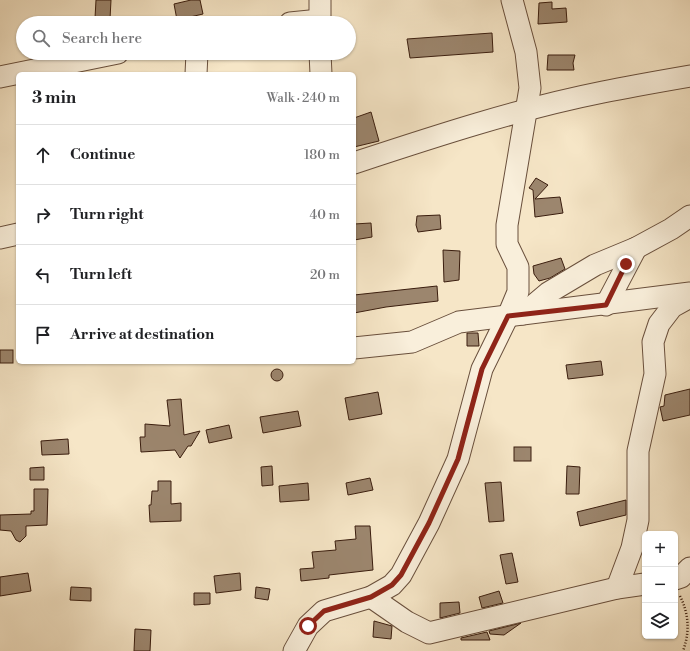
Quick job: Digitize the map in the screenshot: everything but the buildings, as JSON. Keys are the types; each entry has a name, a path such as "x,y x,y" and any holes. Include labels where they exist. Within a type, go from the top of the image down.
{"street":[{"path":"512,0 526,52 530,88 506,225 507,244 518,267 516,315"},
{"path":"25,72 84,60"},
{"path":"196,72 197,60"},
{"path":"320,60 321,72"},
{"path":"0,77 16,74"},
{"path":"356,162 450,132 527,111 602,92 690,76"},
{"path":"294,651 308,626 324,611 371,597 392,585 401,575 429,523 458,459 482,369 516,315 548,293 594,265 636,248 672,229 690,216"},
{"path":"0,238 16,234"},
{"path":"606,305 636,248"},
{"path":"356,348 412,342 459,322 606,305 690,293"},
{"path":"617,588 632,548 638,520 638,451 655,374 653,342 659,324 672,307 690,297"},
{"path":"678,584 681,577 690,568"},
{"path":"371,597 407,622 429,633 617,588 642,584"}],"path":[{"path":"678,588 686,606 688,622 687,641 683,651"}],"route":[{"path":"308,626 324,611 371,597 392,585 401,575 429,523 458,459 482,369 508,316 606,305 626,264"}]}
